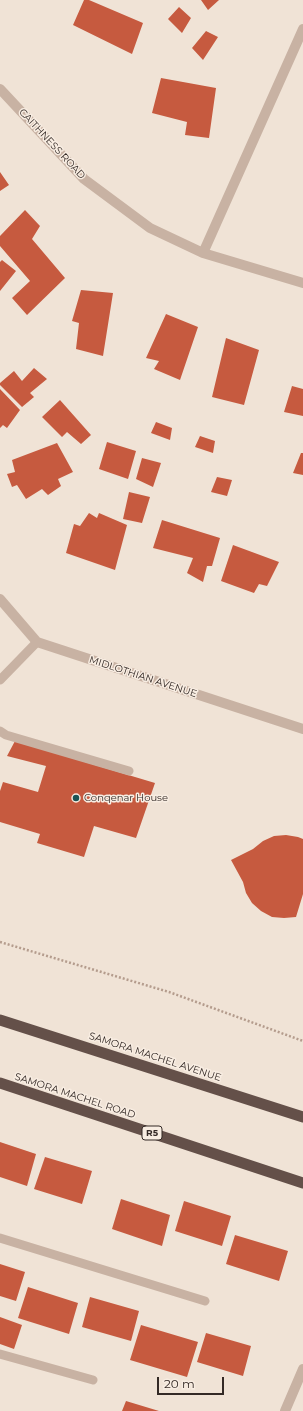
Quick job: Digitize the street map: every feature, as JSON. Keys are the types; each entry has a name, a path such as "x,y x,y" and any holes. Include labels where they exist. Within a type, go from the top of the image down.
{"highway":[{"name":"SAMORA MACHEL AVENUE","path":"0,1020 303,1117"},
{"name":"SAMORA MACHEL ROAD","path":"0,1083 303,1183"}],"street":[{"path":"203,253 303,29"},
{"name":"CAITHNESS ROAD","path":"0,89 84,180 150,228 203,253 303,283"},
{"path":"0,599 37,642"},
{"name":"MIDLOTHIAN AVENUE","path":"37,642 303,729"},
{"path":"285,1411 303,1369"}],"lane":[{"path":"0,680 37,642"},
{"path":"0,731 6,735 128,770"},
{"path":"0,1238 205,1301"},
{"path":"0,1354 93,1380"}],"path":[{"path":"0,942 169,992 303,1041"}],"building":[{"path":"84,0 89,0 143,23 132,54 73,25"},
{"path":"201,0 219,0 208,10"},
{"path":"179,7 191,18 182,33 168,19"},
{"path":"206,31 218,37 203,60 192,48"},
{"path":"161,78 216,88 209,138 185,135 187,122 152,113"},
{"path":"0,172 9,185 0,191"},
{"path":"25,210 40,226 32,239 65,278 27,315 12,298 30,281 0,246 0,236"},
{"path":"2,260 16,271 0,291 0,262"},
{"path":"81,290 113,293 103,356 76,349 79,323 72,321"},
{"path":"166,314 198,327 180,380 154,369 159,361 146,358"},
{"path":"226,338 259,350 244,405 212,397"},
{"path":"34,368 47,379 30,393 34,397 22,407 0,385 0,383 14,371 22,381"},
{"path":"292,386 303,389 303,416 284,412"},
{"path":"0,389 20,410 7,428 3,425 0,428"},
{"path":"60,400 91,435 81,444 67,432 62,437 42,417"},
{"path":"156,422 172,428 170,440 151,433"},
{"path":"200,436 215,441 213,453 195,447"},
{"path":"107,442 136,451 128,479 99,469"},
{"path":"57,443 73,472 58,479 61,486 48,495 42,489 26,499 17,485 12,487 7,474 15,472 12,460"},
{"path":"301,453 303,453 303,475 293,473"},
{"path":"142,458 161,463 153,487 136,479"},
{"path":"217,477 232,480 227,496 211,492"},
{"path":"129,492 150,497 142,523 123,519"},
{"path":"89,513 97,518 99,513 127,525 115,570 66,553 74,524 80,526"},
{"path":"162,520 220,538 212,566 207,566 203,582 187,573 193,558 153,548"},
{"path":"233,545 279,562 267,586 259,584 254,593 221,581"},
{"path":"15,741 155,783 136,838 94,826 84,857 37,843 40,834 0,822 0,791 3,782 38,792 46,766 7,756"},
{"path":"286,835 303,839 303,894 296,917 272,917 261,911 252,903 231,860 274,836"},
{"path":"0,1142 36,1154 27,1186 0,1177"},
{"path":"45,1157 92,1171 82,1204 34,1189"},
{"path":"121,1199 170,1215 162,1246 112,1229"},
{"path":"184,1201 231,1216 222,1246 175,1231"},
{"path":"235,1235 288,1251 279,1281 226,1264"},
{"path":"0,1264 25,1272 16,1301 0,1296"},
{"path":"28,1287 78,1303 69,1334 18,1318"},
{"path":"90,1297 139,1311 131,1341 82,1327"},
{"path":"0,1317 22,1325 14,1349 0,1344"},
{"path":"141,1325 198,1342 187,1377 130,1360"},
{"path":"206,1333 251,1346 243,1376 197,1362"},
{"path":"126,1401 159,1411 122,1411"}],"place":[{"name":"Conqenar House","path":"76,798"}]}
